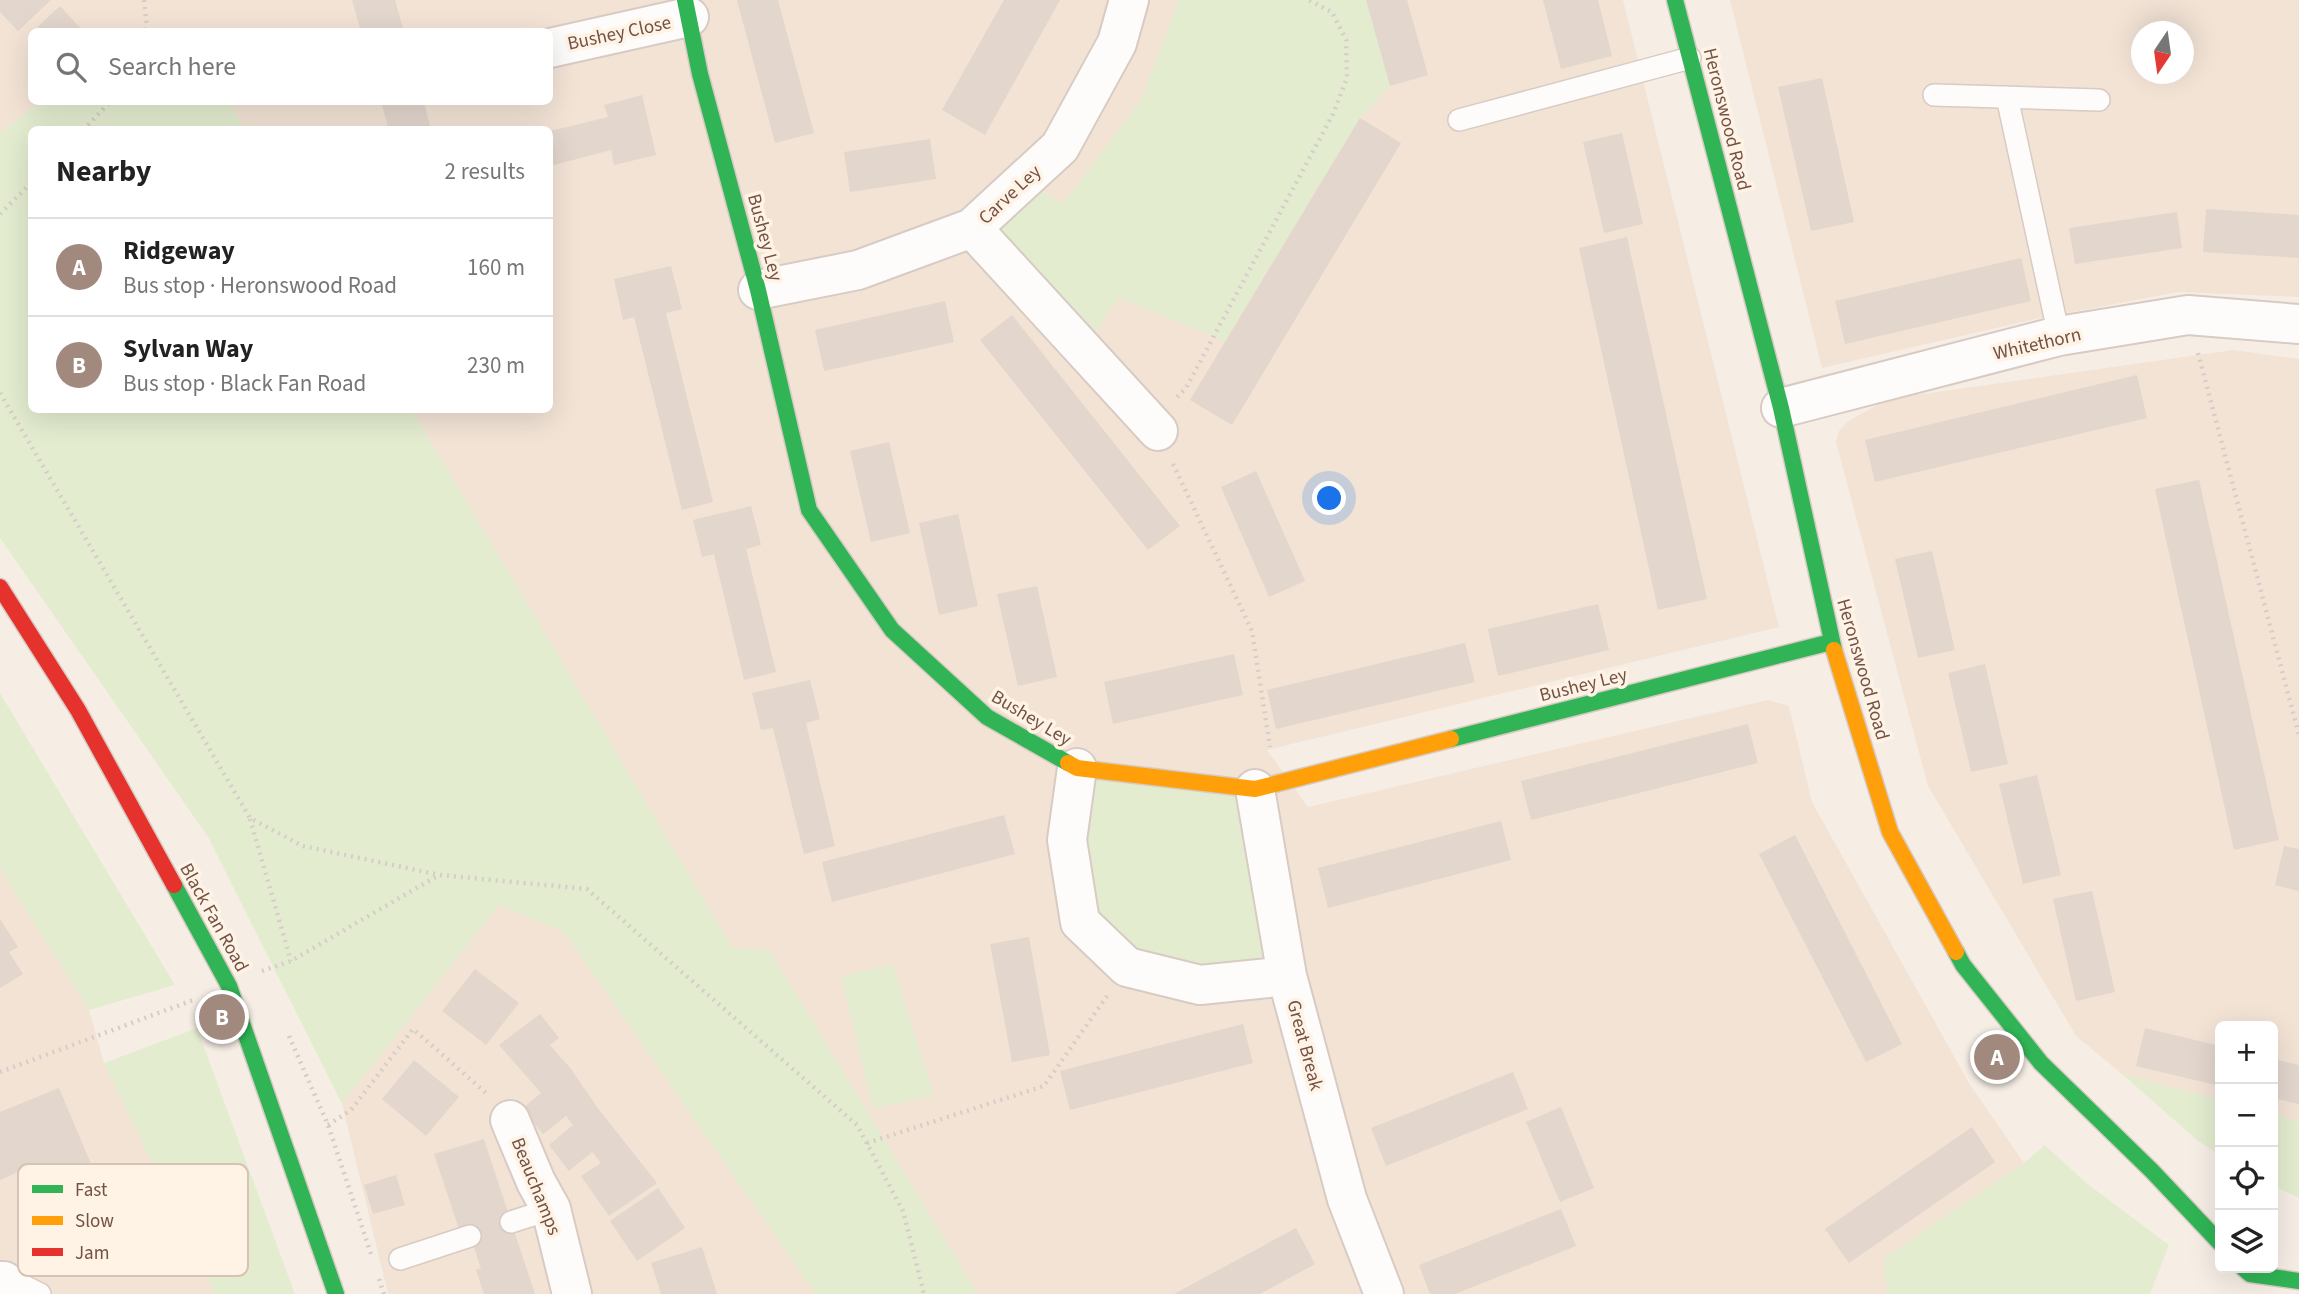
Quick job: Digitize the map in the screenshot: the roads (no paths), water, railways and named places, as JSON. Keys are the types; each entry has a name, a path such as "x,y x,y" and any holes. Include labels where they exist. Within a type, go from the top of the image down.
{"street":[{"name":"Carve Ley","path":"758,289 858,270 972,228 1060,147 1116,43 1129,0"},
{"name":"Heronswood Road","path":"1675,0 1781,408 1831,642 1890,832 1963,965 2041,1063 2152,1171 2215,1238"},
{"name":"Bushey Close","path":"553,47 687,9"},
{"name":"Bushey Ley","path":"687,9 700,74 758,289 809,510 892,630 987,717 1077,768 1265,786 1831,642"},
{"path":"972,228 1153,427"},
{"name":"Whitethorn","path":"1781,408 2059,336 2188,315 2299,324"},
{"name":"Black Fan Road","path":"0,587 78,710 229,986 336,1294"},
{"path":"1077,768 1067,840 1080,922 1127,967 1200,985 1287,976"},
{"name":"Great Break","path":"1265,786 1287,976 1347,1199 1384,1294"},
{"name":"Beauchamps","path":"510,1120 536,1182 551,1209 572,1294"},
{"path":"2245,1276 2299,1281"}],"lane":[{"path":"1459,120 1690,58"},
{"path":"1934,95 2099,100"},
{"path":"2007,97 2059,336"},
{"path":"511,1222 551,1209"},
{"path":"400,1259 470,1236"},
{"path":"2,1281 40,1294"}],"place":[{"name":"Sylvan Way","path":"222,1017"},
{"name":"Ridgeway","path":"1997,1057"}]}
